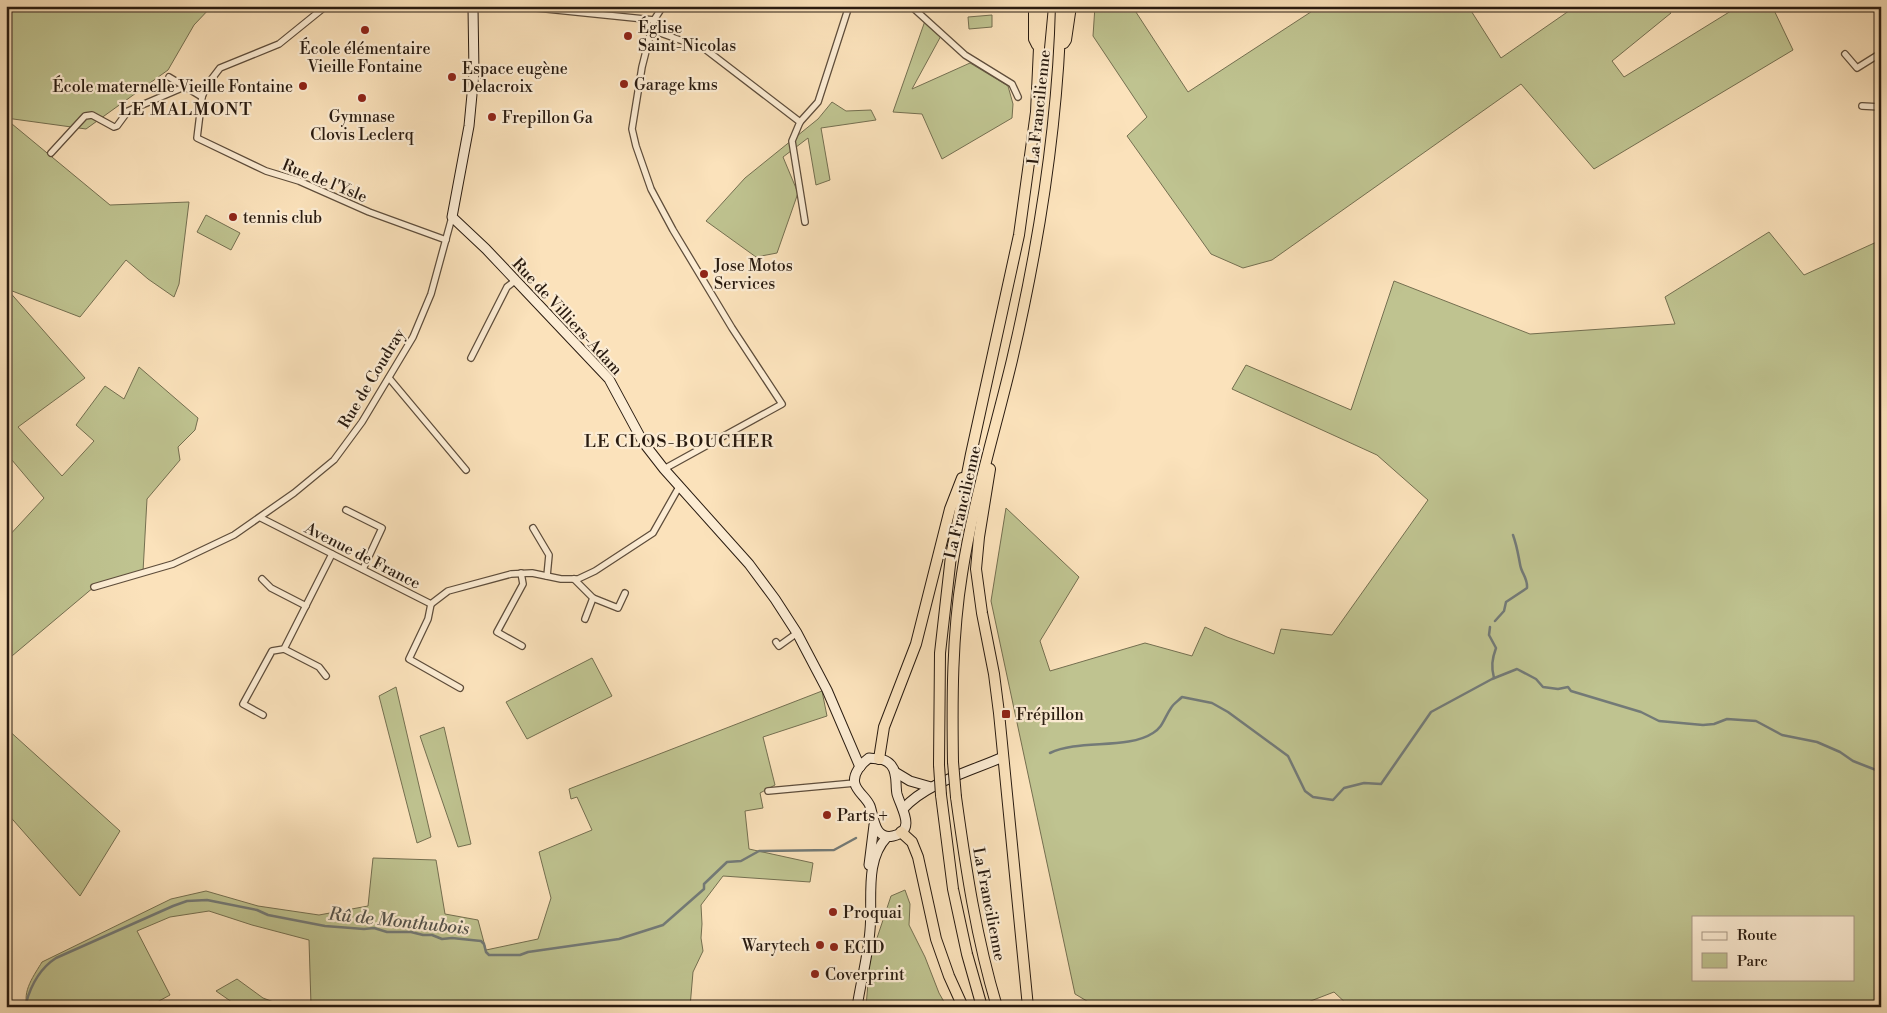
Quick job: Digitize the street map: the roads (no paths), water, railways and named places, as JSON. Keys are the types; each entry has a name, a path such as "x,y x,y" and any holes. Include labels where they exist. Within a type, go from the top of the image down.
{"highway":[{"path":"1034,6 1034,39 1039,48"},
{"name":"La Francilienne","path":"982,1007 967,954 953,889 941,795 940,653 951,556 1019,235 1036,112 1043,6"},
{"name":"La Francilienne","path":"997,1007 980,944 968,887 953,762 952,672 962,574 1012,360 1037,240 1060,47 1061,6"},
{"path":"1060,47 1066,40 1071,6"},
{"path":"990,448 990,474 979,537 976,570 994,674 1028,1007"},
{"path":"874,758 916,644 950,509 972,454"},
{"path":"901,832 912,842 918,857 936,939 949,976 963,1007"}],"street":[{"path":"169,77 202,97 207,85 220,68 279,44 326,6"},
{"path":"517,6 654,20"},
{"path":"663,6 654,20 642,67 632,129 636,146 650,189 673,230 732,328 782,404 664,469"},
{"path":"805,222 792,140 800,122 818,102 849,6"},
{"path":"911,6 965,55 1012,84 1018,98"},
{"path":"452,217 469,126 474,72 473,7"},
{"path":"652,30 706,50 800,122"},
{"path":"1845,54 1857,68 1881,53"},
{"path":"51,153 88,114 112,126 117,126 128,111 184,87"},
{"name":"Rue de l'Ysle","path":"202,97 197,138 266,171 299,181 369,212 446,240"},
{"path":"1862,106 1881,107"},
{"name":"Rue de Coudray","path":"94,587 173,564 234,535 261,518 334,460 362,422 421,320 431,294 452,217"},
{"name":"Rue de Villiers-Adam","path":"452,217 516,280 609,380 643,442 664,469 749,564 775,599 797,633 827,690 860,767"},
{"path":"471,358 507,287 516,280"},
{"path":"389,378 466,470"},
{"name":"Avenue de France","path":"261,518 431,604 448,591 511,574 532,573 561,579 574,579 595,571 652,533 680,487"},
{"path":"346,510 382,528 363,569"},
{"path":"533,528 549,555 547,576"},
{"path":"284,649 332,554"},
{"path":"521,573 523,584 498,632 522,646"},
{"path":"574,579 592,598 618,608 625,593"},
{"path":"262,580 271,588 306,606"},
{"path":"585,619 592,598"},
{"path":"431,604 428,619 409,659 460,688"},
{"path":"776,642 779,646 797,633"},
{"path":"263,715 243,704 272,651 284,649 319,667 326,676"},
{"path":"854,750 890,764 895,772 897,794 906,819 906,826 901,832 887,837 881,843 875,856 870,930 857,1007"},
{"path":"903,809 912,800 932,787 1003,757"},
{"path":"872,882 869,861 874,826 870,806 855,783 856,774 860,767 874,758"},
{"path":"895,772 910,781 932,787"},
{"path":"768,791 855,783"},
{"path":"874,826 887,837"}],"waterway":[{"path":"1495,621 1504,611 1506,602 1527,588 1513,535"},
{"path":"1490,627 1489,635 1496,648 1492,663 1494,678"},
{"name":"Rû de Monthubois","path":"1050,753 1075,746 1117,743 1142,738 1159,728 1172,707 1182,697 1212,703 1228,712 1288,756 1305,791 1313,797 1333,800 1344,788 1364,783 1381,784 1431,712 1492,679 1517,669 1536,679 1543,687 1558,689 1568,687 1571,691 1641,712 1659,721 1703,725 1714,724 1727,719 1756,721 1782,735 1817,742 1840,752 1853,761 1876,770 1881,768"},
{"name":"Rû de Monthubois","path":"26,1003 36,978 56,958 187,901 207,900 257,910 268,915 325,926 374,928 387,932 411,932 432,935 442,939 452,938 481,941 489,955 520,955 528,952 619,939 663,925 704,889 704,884 727,862 741,861 759,851 834,850 856,838"}],"place":[{"name":"École élémentaire Vieille Fontaine","path":"365,30"},
{"name":"Église Saint-Nicolas","path":"628,36"},
{"name":"Espace eugène Delacroix","path":"452,77"},
{"name":"Garage kms","path":"624,84"},
{"name":"École maternelle Vieille Fontaine","path":"303,86"},
{"name":"Gymnase Clovis Leclerq","path":"362,98"},
{"name":"Frepillon Ga","path":"492,117"},
{"name":"tennis club","path":"233,217"},
{"name":"Jose Motos Services","path":"704,274"},
{"name":"Frépillon","path":"1006,714"},
{"name":"Parts +","path":"827,815"},
{"name":"Proquai","path":"833,912"},
{"name":"Warytech","path":"820,945"},
{"name":"ECID","path":"834,947"},
{"name":"Coverprint","path":"815,974"}],"district":[{"name":"LE MALMONT","path":"186,109"},
{"name":"LE CLOS-BOUCHER","path":"679,441"}]}
